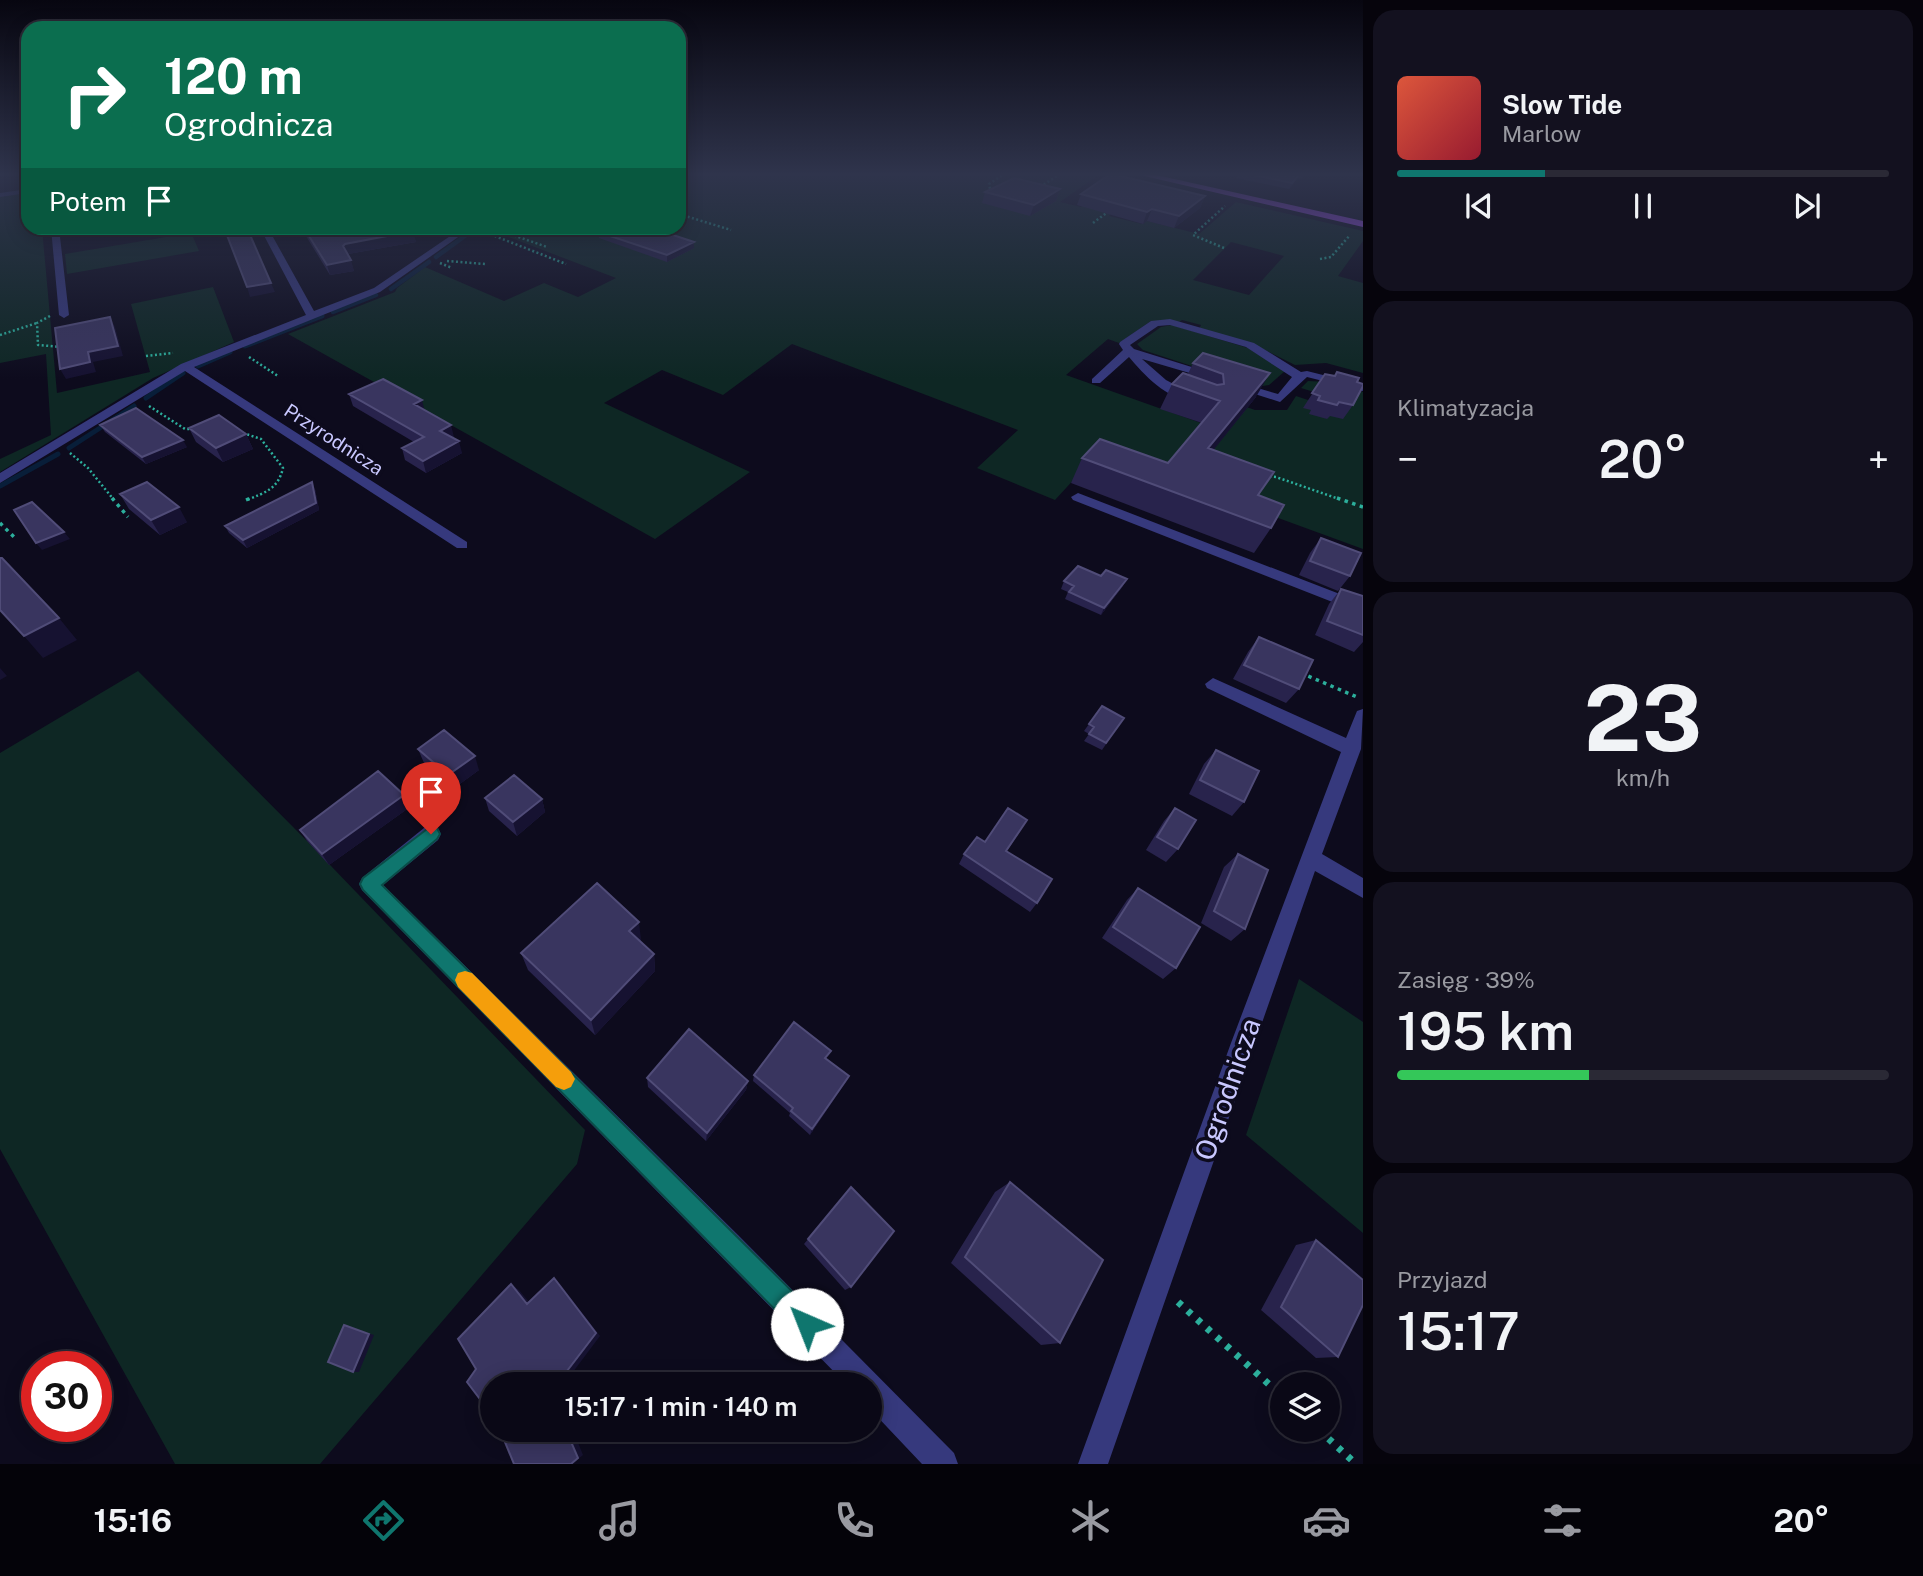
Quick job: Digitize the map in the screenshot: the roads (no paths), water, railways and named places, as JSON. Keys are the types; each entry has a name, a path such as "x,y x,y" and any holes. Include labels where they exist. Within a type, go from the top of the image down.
{"street":[{"path":"57,242 64,312"},
{"path":"272,242 312,317"},
{"path":"0,479 186,366 377,290 450,242"},
{"path":"1205,403 1177,393 1146,372 1124,344 1155,323 1170,322 1250,345 1299,376 1316,375 1363,388"},
{"path":"1129,351 1217,379"},
{"path":"1096,381 1129,351"},
{"name":"Przyrodnicza","path":"186,366 462,545"},
{"path":"1316,375 1309,368 1327,366 1363,376"},
{"path":"1230,383 1280,398 1299,376"},
{"path":"1078,498 1363,609"},
{"path":"1213,684 1352,749"},
{"name":"Ogrodnicza","path":"1093,1464 1159,1284 1242,1043 1363,716"},
{"path":"431,834 369,884 854,1372"},
{"path":"1312,859 1363,889"},
{"path":"882,1400 943,1464"}],"waterway":[{"path":"436,257 456,242"},
{"path":"391,289 429,262"},
{"path":"333,312 376,295"},
{"path":"245,346 322,316"},
{"path":"198,366 230,352"},
{"path":"146,398 183,373"},
{"path":"69,448 134,406"},
{"path":"0,486 58,454"}]}
